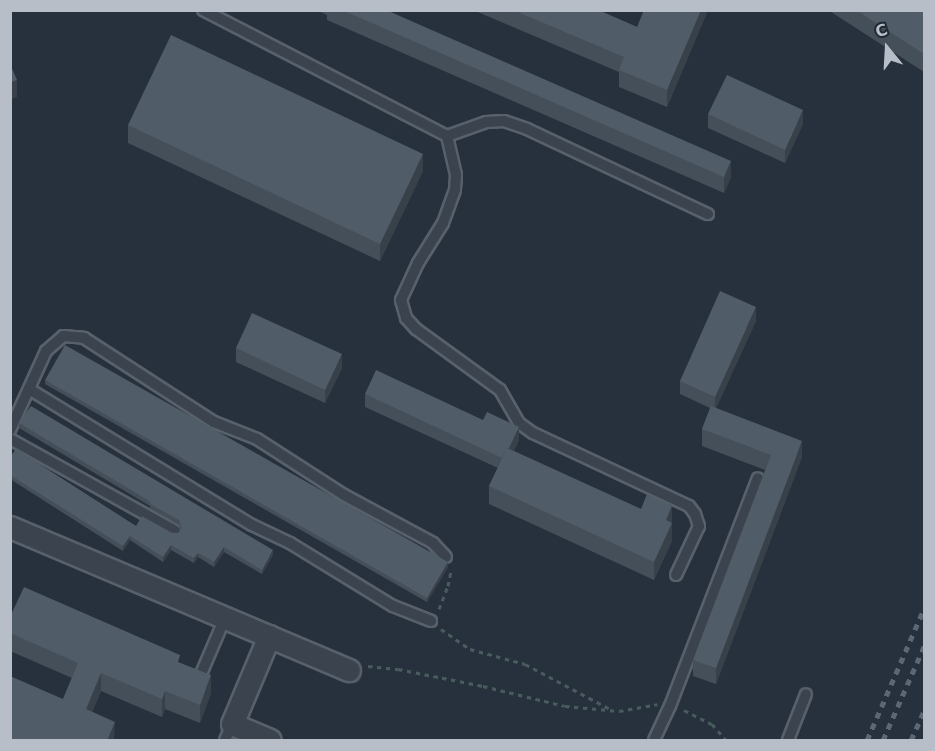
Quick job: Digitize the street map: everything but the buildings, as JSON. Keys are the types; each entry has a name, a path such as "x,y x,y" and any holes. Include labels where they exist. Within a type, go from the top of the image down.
{"street":[{"path":"11,527 349,670"},
{"path":"269,636 229,732 270,741"}],"lane":[{"path":"202,10 447,136 486,122 504,121 527,129 708,214"},
{"path":"447,136 456,175 455,190 443,223 418,263 401,300 406,318 416,329 500,390 519,423 533,432 689,506 699,526 676,575"},
{"path":"10,430 46,351 63,336 84,338 214,422 256,440 344,495 433,543 446,556"},
{"path":"29,389 252,525 290,543 393,606 431,621"},
{"path":"10,439 175,531"},
{"path":"654,741 670,706 758,478"},
{"path":"198,681 225,618"},
{"path":"788,741 806,694"}],"path":[{"path":"446,556 451,568 448,586 443,602 431,621 470,649 525,664 611,710"},
{"path":"349,670 368,666 398,669 566,706 611,710 662,704 689,711 712,724 726,741"}],"railway":[{"path":"867,740 924,608"},
{"path":"883,740 924,646"},
{"path":"911,740 924,711"}]}
